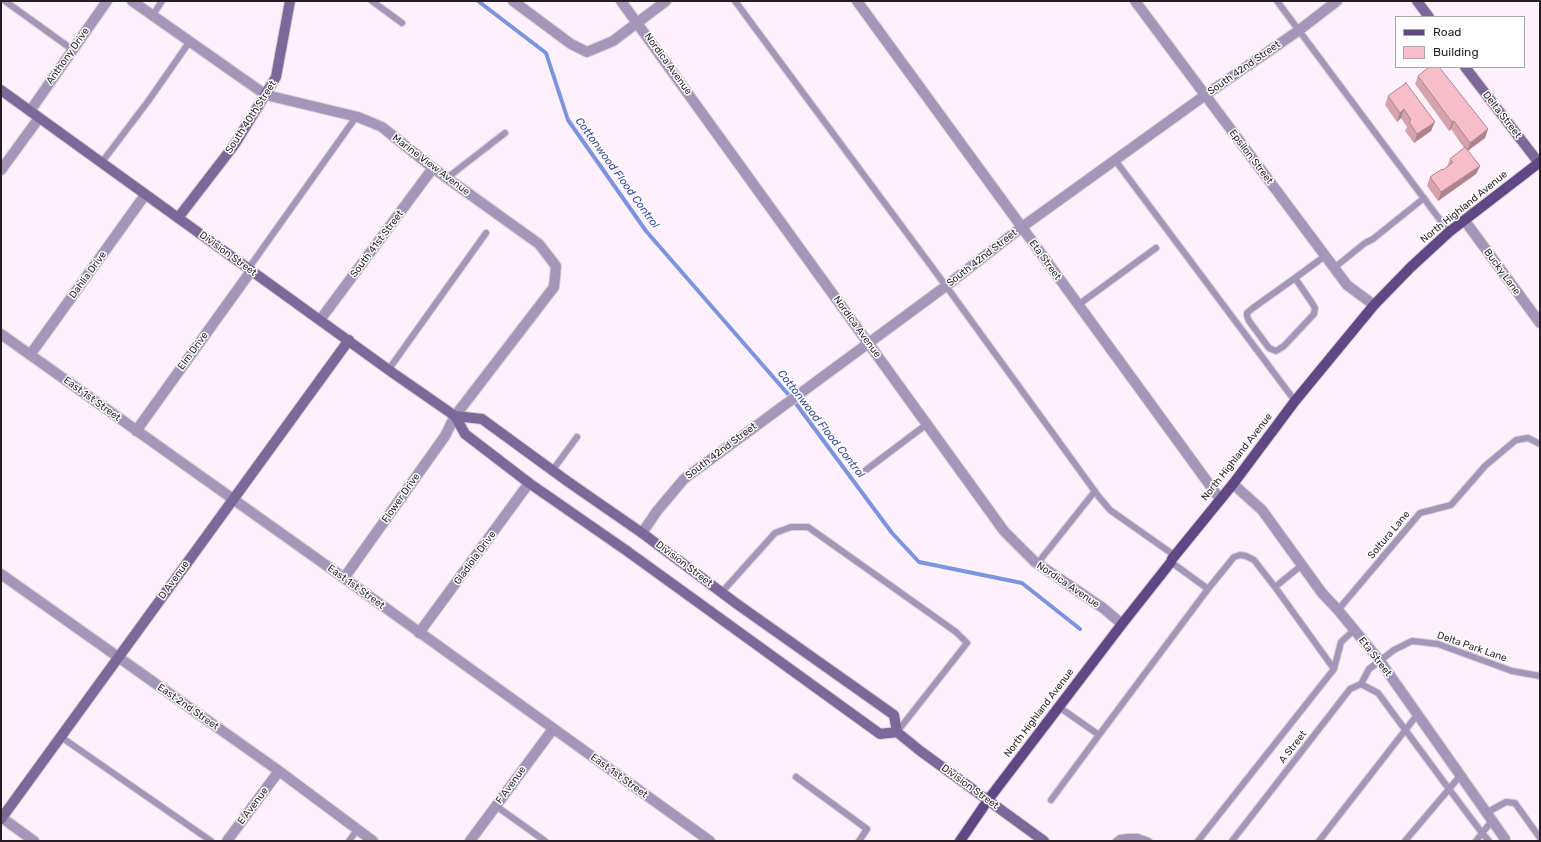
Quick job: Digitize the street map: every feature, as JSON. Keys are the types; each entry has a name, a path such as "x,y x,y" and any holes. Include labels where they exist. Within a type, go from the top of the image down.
{"main road":[{"name":"South 40th Street","path":"178,218 235,144 276,77 290,1"},
{"path":"1418,1 1428,16"},
{"name":"Delta Street","path":"1466,68 1539,163"},
{"name":"Division Street","path":"1,90 102,162 145,195 455,416 465,434 528,483 615,543 880,734 897,732"},
{"name":"North Highland Avenue","path":"960,841 988,800 1122,624 1233,484 1296,401 1374,305 1411,267 1449,232 1539,163"},
{"name":"D Avenue","path":"1,818 62,737 118,657 349,340"},
{"name":"Division Street","path":"455,416 482,419 642,533 894,715 897,732 919,750 1044,841"}],"street":[{"name":"Anthony Drive","path":"30,110 107,1"},
{"name":"Marine View Avenue","path":"132,1 266,95 356,117 382,127 433,168 539,244 556,266 554,287 455,416"},
{"path":"514,1 570,44 587,52 613,41 666,1"},
{"name":"Nordica Avenue","path":"621,1 638,22 1004,531 1037,564 1103,608 1122,624"},
{"name":"Eta Street","path":"857,1 1220,499"},
{"name":"Epsilon Street","path":"1135,1 1204,96 1347,285 1374,305"},
{"name":"South 42nd Street","path":"642,533 657,511 684,479 946,286 1022,227 1204,96 1298,31 1337,1"},
{"path":"1,170 39,118"},
{"name":"South 41st Street","path":"320,320 433,168"},
{"name":"Dahlia Drive","path":"30,355 145,195"},
{"name":"Bucky Lane","path":"1465,221 1540,323"},
{"name":"Elm Drive","path":"136,431 250,270"},
{"name":"East 1st Street","path":"1,334 710,841"},
{"name":"Flower Drive","path":"344,578 445,436 455,416"},
{"name":"Gladiola Drive","path":"420,633 528,483"},
{"name":"Eta Street","path":"1233,484 1262,510 1322,593 1380,661 1505,840"},
{"name":"East 2nd Street","path":"1,574 279,771 373,841"},
{"name":"F Avenue","path":"470,841 553,729"},
{"name":"E Avenue","path":"227,841 279,771"},
{"path":"1,818 34,841"}],"lane":[{"path":"5,1 73,50"},
{"path":"153,15 162,1"},
{"path":"372,1 402,23"},
{"path":"735,1 1110,510 1173,559 1208,589"},
{"path":"1277,1 1449,232"},
{"path":"102,162 149,100 190,41"},
{"path":"250,270 356,117"},
{"path":"447,178 505,133"},
{"path":"1115,160 1296,401"},
{"path":"1334,268 1424,198"},
{"path":"388,369 486,233"},
{"path":"1078,305 1156,248"},
{"path":"1295,278 1315,308 1314,314 1284,346 1276,351 1268,348 1248,321 1247,313 1325,256"},
{"path":"866,470 927,424"},
{"path":"552,470 577,437"},
{"name":"Soltura Lane","path":"1338,610 1420,513 1451,505 1485,466 1516,440 1528,438 1540,444"},
{"path":"1037,564 1095,491"},
{"path":"722,592 775,533 791,527 808,527 956,632 967,643 897,732"},
{"path":"1051,800 1208,589 1234,557 1240,555 1254,560 1334,669"},
{"path":"1275,587 1302,565"},
{"path":"1198,841 1334,669 1341,642 1354,630"},
{"name":"Delta Park Lane","path":"1361,684 1369,669 1394,650 1412,641 1438,644 1512,671 1540,676"},
{"path":"1361,684 1378,693 1489,841"},
{"name":"A Street","path":"1232,841 1350,688 1361,684"},
{"path":"1059,707 1099,735"},
{"path":"1319,841 1417,715"},
{"path":"62,737 211,841"},
{"path":"1405,841 1460,776"},
{"path":"796,777 867,829 859,841"},
{"path":"1486,813 1506,802 1514,803 1540,838"},
{"path":"496,806 545,841"},
{"path":"1476,841 1492,821"},
{"path":"349,841 357,830"},
{"path":"1116,841 1120,838 1138,837 1149,841"}],"building":[{"path":"1428,68 1440,68 1488,129 1470,143 1454,121 1452,122 1418,76"},
{"path":"1406,83 1435,122 1417,134 1409,122 1411,120 1404,109 1400,113 1388,96"},
{"path":"1465,147 1480,166 1441,192 1430,177 1442,169 1443,170 1453,162 1450,159"}],"waterway":[{"name":"Cottonwood Flood Control","path":"478,1 546,53 568,120 646,231 794,401 892,533 919,562 1022,583 1080,629"}]}
